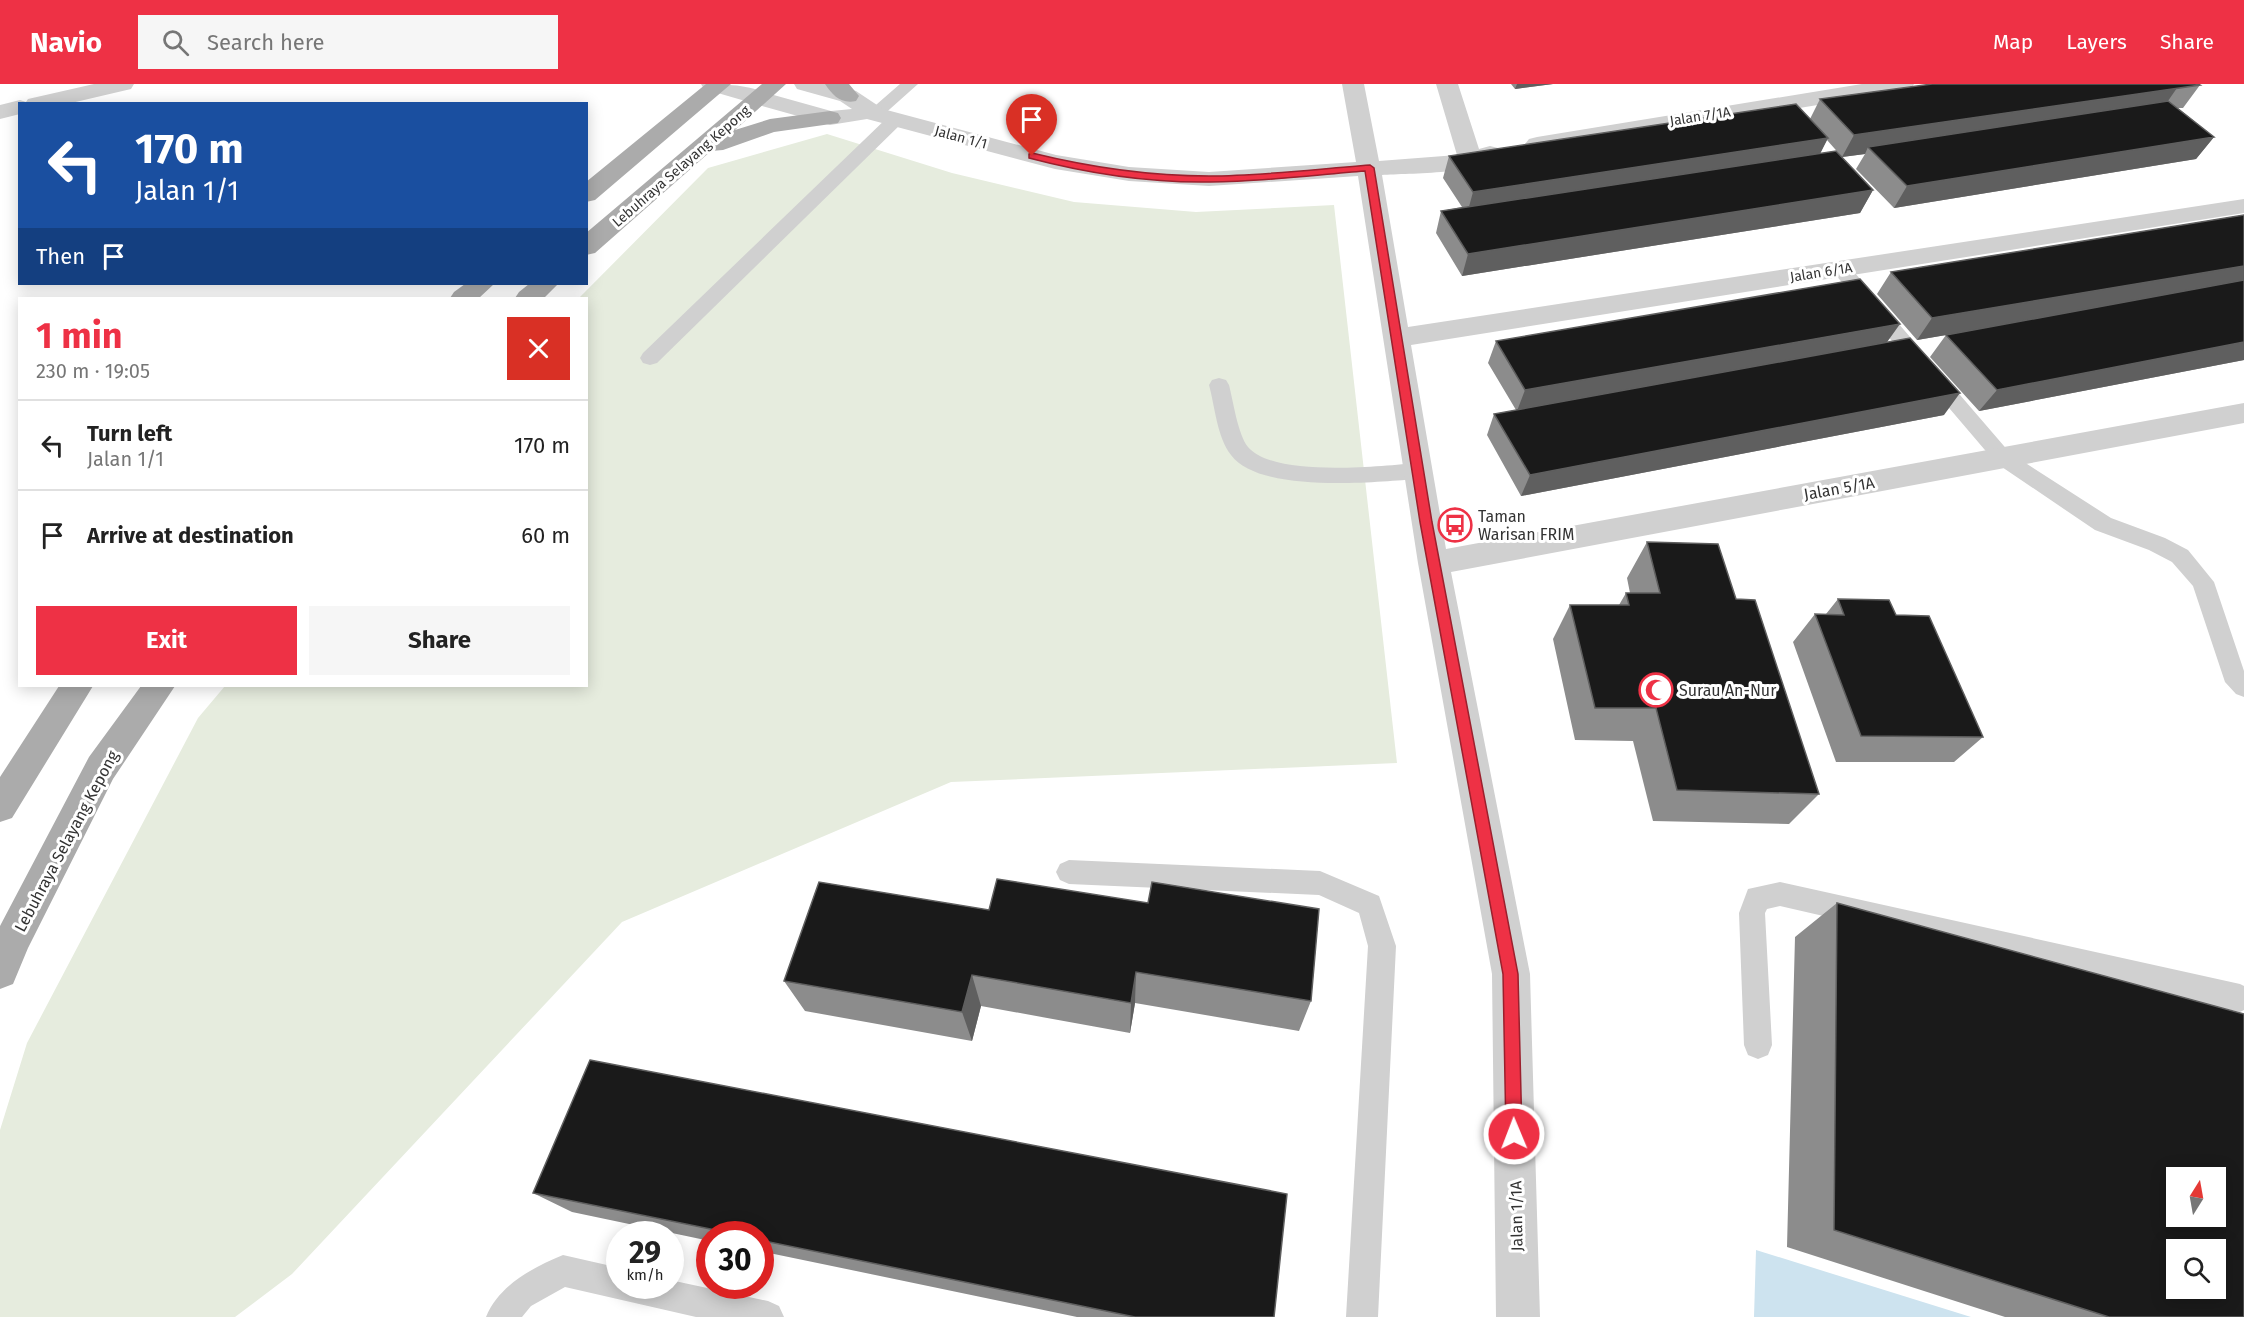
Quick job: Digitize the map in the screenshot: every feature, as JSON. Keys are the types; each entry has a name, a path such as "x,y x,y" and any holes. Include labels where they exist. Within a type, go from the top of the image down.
{"main road":[{"path":"588,193 717,85"},
{"name":"Lebuhraya Selayang Kepong","path":"588,246 767,91"},
{"path":"690,158 733,138 770,126 830,118"},
{"path":"464,297 480,285"},
{"path":"529,297 544,285"},
{"path":"0,807 76,687"},
{"name":"Lebuhraya Selayang Kepong","path":"0,970 12,941 101,768 158,687"}],"street":[{"path":"45,102 123,84"},
{"name":"Jalan 1/1","path":"805,84 842,90 886,117"},
{"name":"Jalan 1/1A","path":"1353,84 1370,168 1433,562 1510,974 1518,1317"},
{"path":"1447,84 1469,152"},
{"name":"Jalan 7/1A","path":"1370,168 1509,148 1844,88 1903,84"},
{"name":"Jalan 1/1","path":"717,85 767,91 830,118 886,117 1055,162 1129,174 1209,179 1370,168"},
{"path":"0,112 18,108"},
{"name":"Jalan 6/1A","path":"1397,338 2244,206"},
{"name":"Jalan 5/1A","path":"1433,562 2244,413"}],"lane":[{"path":"650,358 886,117 910,84"},
{"path":"1841,269 2003,458 2103,524 2157,544 2180,556 2203,582 2233,675 2244,687"},
{"path":"1219,385 1239,450 1262,467 1318,475 1418,471"},
{"path":"1069,872 1320,882 1370,905 1382,946 1362,1317"},
{"path":"1758,1045 1752,913 1757,898 1780,894 2243,1006"},
{"path":"511,1306 563,1271 606,1281"},
{"path":"684,1299 768,1317"}],"shaded area":[{"path":"827,134 952,173 1074,202 1196,212 1334,205 1397,763 951,782 622,922 292,1274 235,1317 0,1317 0,1130 27,1043 198,718 224,687 588,687 588,297 580,297 708,168"}],"water":[{"path":"1756,1250 1971,1317 1754,1317"}],"building":[{"path":"1932,84 2200,85 1854,135 1820,99"},
{"path":"2168,101 2214,137 1907,186 1868,147"},
{"path":"1796,104 1828,138 1473,192 1449,156"},
{"path":"1836,151 1873,190 1468,254 1441,211"},
{"path":"2244,215 2244,266 1932,318 1891,272"},
{"path":"1860,279 1900,324 1525,390 1496,341"},
{"path":"2244,280 2244,342 1997,390 1946,335"},
{"path":"1910,338 1960,393 1530,475 1494,414"},
{"name":"Surau An-Nur","path":"1647,542 1718,544 1736,599 1755,600 1819,794 1677,790 1656,708 1595,708 1570,605 1629,605 1626,593 1660,593"},
{"path":"1838,599 1889,600 1896,615 1929,616 1983,737 1861,736 1815,614 1844,615"},
{"path":"997,879 1148,903 1152,882 1319,909 1311,1001 1136,972 1131,1003 972,975 962,1012 784,981 819,882 989,910"},
{"path":"1837,903 2244,1014 2244,1317 2109,1317 1834,1230"},
{"path":"590,1060 1287,1194 1274,1317 1135,1317 774,1243 774,1221 696,1221 696,1226 684,1224 684,1221 671,1221 533,1193"}],"place":[{"name":"Taman Warisan FRIM","path":"1455,525"},
{"name":"Surau An-Nur","path":"1656,690"}],"route":[{"path":"1032,156 1129,174 1209,179 1370,168 1426,522 1510,974 1514,1134"}]}
